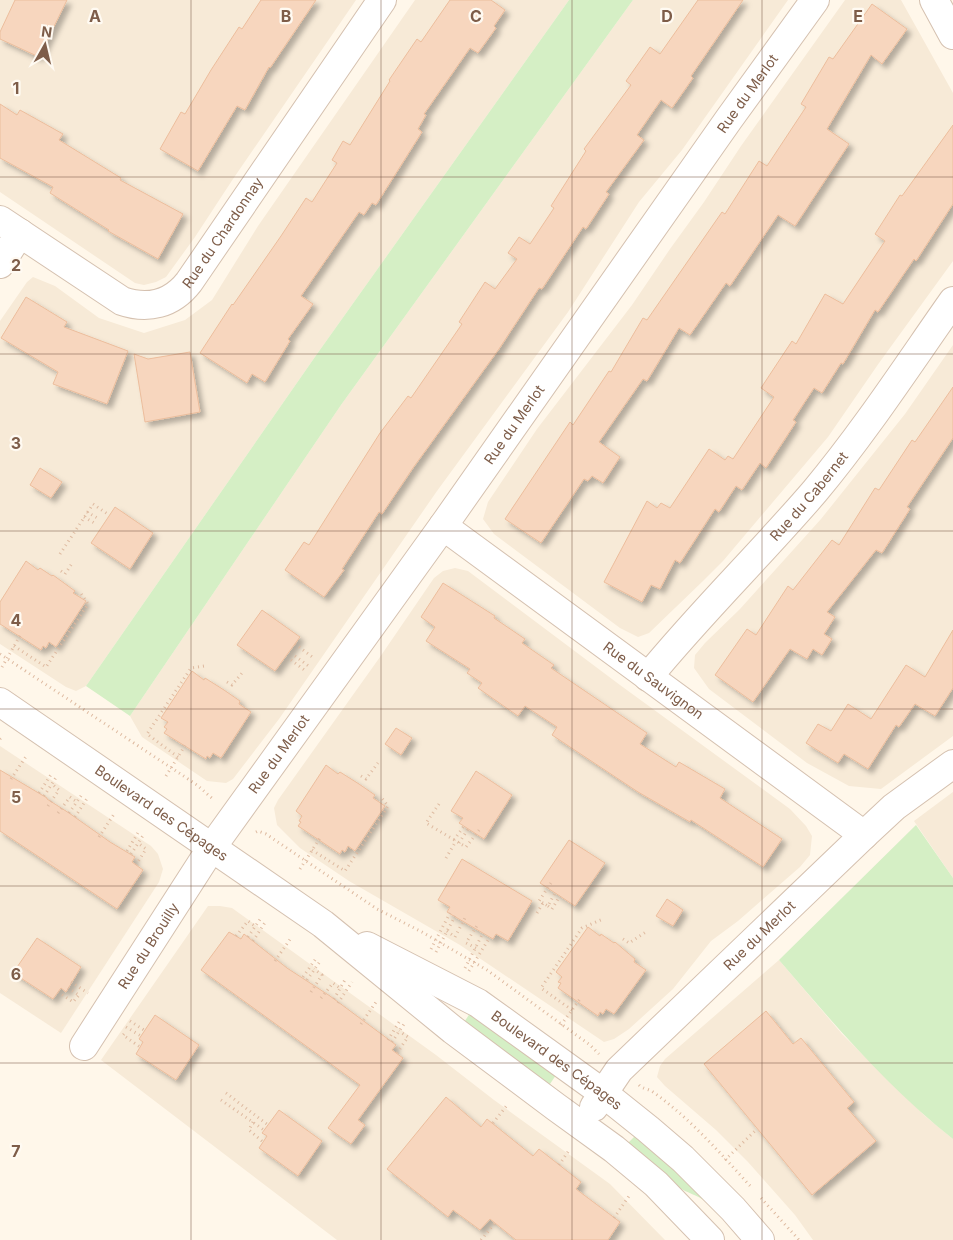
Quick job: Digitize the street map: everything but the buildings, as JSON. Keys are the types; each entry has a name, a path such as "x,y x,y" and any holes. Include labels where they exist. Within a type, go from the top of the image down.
{"street":[{"name":"Rue du Chardonnay","path":"10,227 122,301 147,305 163,302 177,295 194,274 382,0"},
{"name":"Rue du Merlot","path":"212,847 443,526 729,119 815,0"},
{"path":"934,0 953,35"},
{"path":"0,264 10,227"},
{"name":"Rue du Cabernet","path":"648,677 682,635 814,490 852,443 953,301"},
{"name":"Rue du Sauvignon","path":"443,526 864,835"},
{"name":"Boulevard des Cépages","path":"0,702 323,924 578,1134 614,1149 656,1184 710,1240"},
{"name":"Rue du Merlot","path":"578,1134 603,1093 624,1065 894,807 953,764"},
{"name":"Rue du Brouilly","path":"84,1046 212,847"},
{"name":"Boulevard des Cépages","path":"323,924 478,1003 603,1093 648,1128 683,1160 733,1209 760,1240"}],"path":[{"path":"60,554 93,504 110,515"},
{"path":"87,512 99,519"},
{"path":"84,517 96,524"},
{"path":"61,572 65,574 73,562"},
{"path":"14,646 46,667 88,604 80,592"},
{"path":"2,667 21,634"},
{"path":"295,644 316,659 311,667"},
{"path":"0,654 198,785 214,800"},
{"path":"295,656 316,671"},
{"path":"291,660 312,676"},
{"path":"178,757 147,734 191,668 204,666"},
{"path":"227,682 232,685 242,673"},
{"path":"166,776 186,744"},
{"path":"11,779 27,755"},
{"path":"361,776 366,779 378,763"},
{"path":"39,793 52,773"},
{"path":"44,796 57,776"},
{"path":"48,806 59,790 52,784"},
{"path":"69,813 83,793"},
{"path":"312,850 345,871 388,806 380,796"},
{"path":"58,813 70,797 77,802"},
{"path":"75,817 88,797"},
{"path":"439,804 426,823 466,847 480,829"},
{"path":"99,837 114,814"},
{"path":"446,858 464,826"},
{"path":"457,841 468,829"},
{"path":"126,851 139,831"},
{"path":"258,831 266,834 306,860 377,909 436,940 474,963 562,1025 599,1054"},
{"path":"131,854 144,834"},
{"path":"300,869 320,838"},
{"path":"136,865 146,849 138,843"},
{"path":"551,883 539,901 552,909 560,896"},
{"path":"548,906 555,893"},
{"path":"537,914 543,903"},
{"path":"431,950 450,914"},
{"path":"436,952 455,916"},
{"path":"447,932 455,937 466,916"},
{"path":"248,937 262,918"},
{"path":"572,1010 541,988 582,928 603,919"},
{"path":"236,936 248,921 255,926"},
{"path":"253,941 266,921"},
{"path":"476,948 466,944 478,924"},
{"path":"623,939 629,943 646,932"},
{"path":"464,969 483,933"},
{"path":"468,972 490,937"},
{"path":"275,961 291,938"},
{"path":"303,977 316,956"},
{"path":"307,980 321,960"},
{"path":"311,992 322,975 314,969"},
{"path":"334,999 346,978"},
{"path":"71,982 91,995"},
{"path":"338,1003 352,982"},
{"path":"321,998 333,983 340,988"},
{"path":"68,988 83,998"},
{"path":"58,992 74,1002 79,995"},
{"path":"559,1029 580,999"},
{"path":"361,1024 378,1000"},
{"path":"124,1016 144,1030"},
{"path":"388,1040 403,1017"},
{"path":"392,1042 407,1020"},
{"path":"124,1025 141,1036"},
{"path":"129,1028 123,1035 140,1047"},
{"path":"397,1053 408,1037 399,1031"},
{"path":"226,1093 268,1125"},
{"path":"492,1124 512,1098"},
{"path":"221,1100 264,1130"},
{"path":"253,1122 248,1130 263,1142"},
{"path":"720,1165 757,1129"},
{"path":"559,1165 578,1134"},
{"path":"614,1218 633,1190"},
{"path":"481,1240 495,1223"},
{"path":"796,1236 799,1240"}],"shaded area":[{"path":"0,0 356,0 166,277 144,285 135,283 0,192"},
{"path":"415,0 569,0 317,354 86,686 76,691 66,687 0,644 0,321 27,282 33,277 55,286 99,318 144,333 185,320 212,300 258,226"},
{"path":"633,0 788,0 682,150 639,202 568,312 437,491 279,719 233,779 226,783 207,781 142,737 130,716 341,405"},
{"path":"845,0 901,0 953,93 953,261 828,437 723,561 649,633 638,637 620,628 494,534 483,519 488,502 537,429 632,305 741,146"},
{"path":"953,345 953,736 881,789 849,786 807,763 709,689 694,668 695,655 740,609 821,519 905,414"},
{"path":"455,568 468,571 790,809 806,826 812,836 810,855 800,867 738,921 711,941 673,989 629,1029 614,1039 604,1042 460,945 349,881 300,848 277,825 274,808 278,800 434,578 443,571"},
{"path":"0,746 151,846 158,854 163,869 159,882 61,1033 0,993"},
{"path":"953,792 953,878 914,821"},
{"path":"208,906 232,908 436,1055 494,1100 610,1184 665,1240 337,1240 101,1060"},
{"path":"779,960 842,1034 925,1116 953,1139 953,1240 813,1240 795,1215 748,1162 716,1130 657,1077 660,1066 665,1059"}],"green space":[{"path":"569,0 633,0 341,405 130,716 86,686 317,354"},
{"path":"916,825 953,878 953,1139 906,1098 861,1054 779,960"},
{"path":"472,1010 558,1072 548,1087 463,1024"},
{"path":"638,1133 709,1198 706,1202 678,1187 626,1145"}]}
